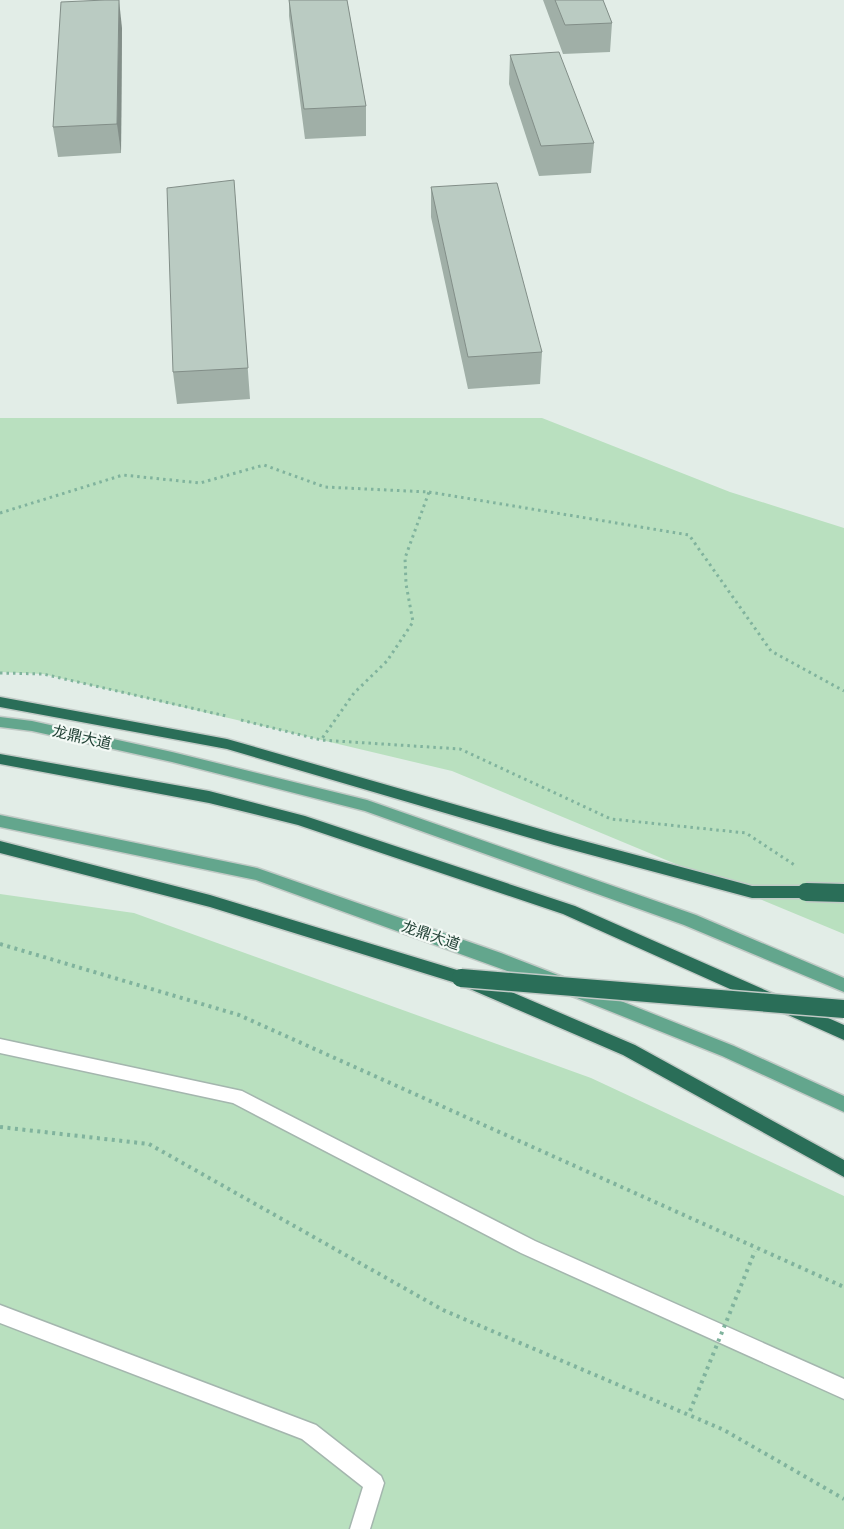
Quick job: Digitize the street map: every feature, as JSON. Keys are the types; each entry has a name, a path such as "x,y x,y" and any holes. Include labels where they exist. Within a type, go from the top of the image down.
{"highway":[{"path":"0,702 227,744 545,836 752,892 844,892"},
{"path":"0,759 209,797 300,820 569,910 844,1033"},
{"path":"0,847 210,901 461,978 629,1050 844,1169"},
{"path":"461,978 844,1009"}],"main road":[{"name":"龙鼎大道","path":"0,722 32,726 172,757 367,806 690,920 844,985"},
{"name":"龙鼎大道","path":"0,821 257,874 495,958 728,1051 844,1104"}],"lane":[{"path":"0,1046 236,1096 528,1247 844,1389"},
{"path":"0,1314 309,1432 374,1483 360,1529"}],"path":[{"path":"0,513 122,475 200,483 264,466 325,487 429,492 689,535 771,651 844,691"},
{"path":"321,740 354,693 387,660 413,622 406,584 405,558 429,492"},
{"path":"0,673 43,674 228,717"},
{"path":"237,719 321,740 460,749 611,819 746,833 803,871"},
{"path":"0,944 240,1015 844,1287"},
{"path":"0,1128 149,1144 443,1310 689,1413 724,1430 844,1499"},
{"path":"689,1413 756,1249"}],"green space":[{"path":"0,418 542,418 730,492 844,528 844,934 452,771 43,674 0,672"},
{"path":"0,894 134,913 591,1078 844,1196 844,1529 0,1529"}],"building":[{"path":"119,0 117,124 53,127 61,2"},
{"path":"289,0 347,0 366,106 304,109"},
{"path":"555,0 603,0 612,23 565,25"},
{"path":"559,52 594,143 541,146 510,55"},
{"path":"234,180 248,368 173,372 167,188"},
{"path":"497,183 542,352 468,357 431,187"}]}
